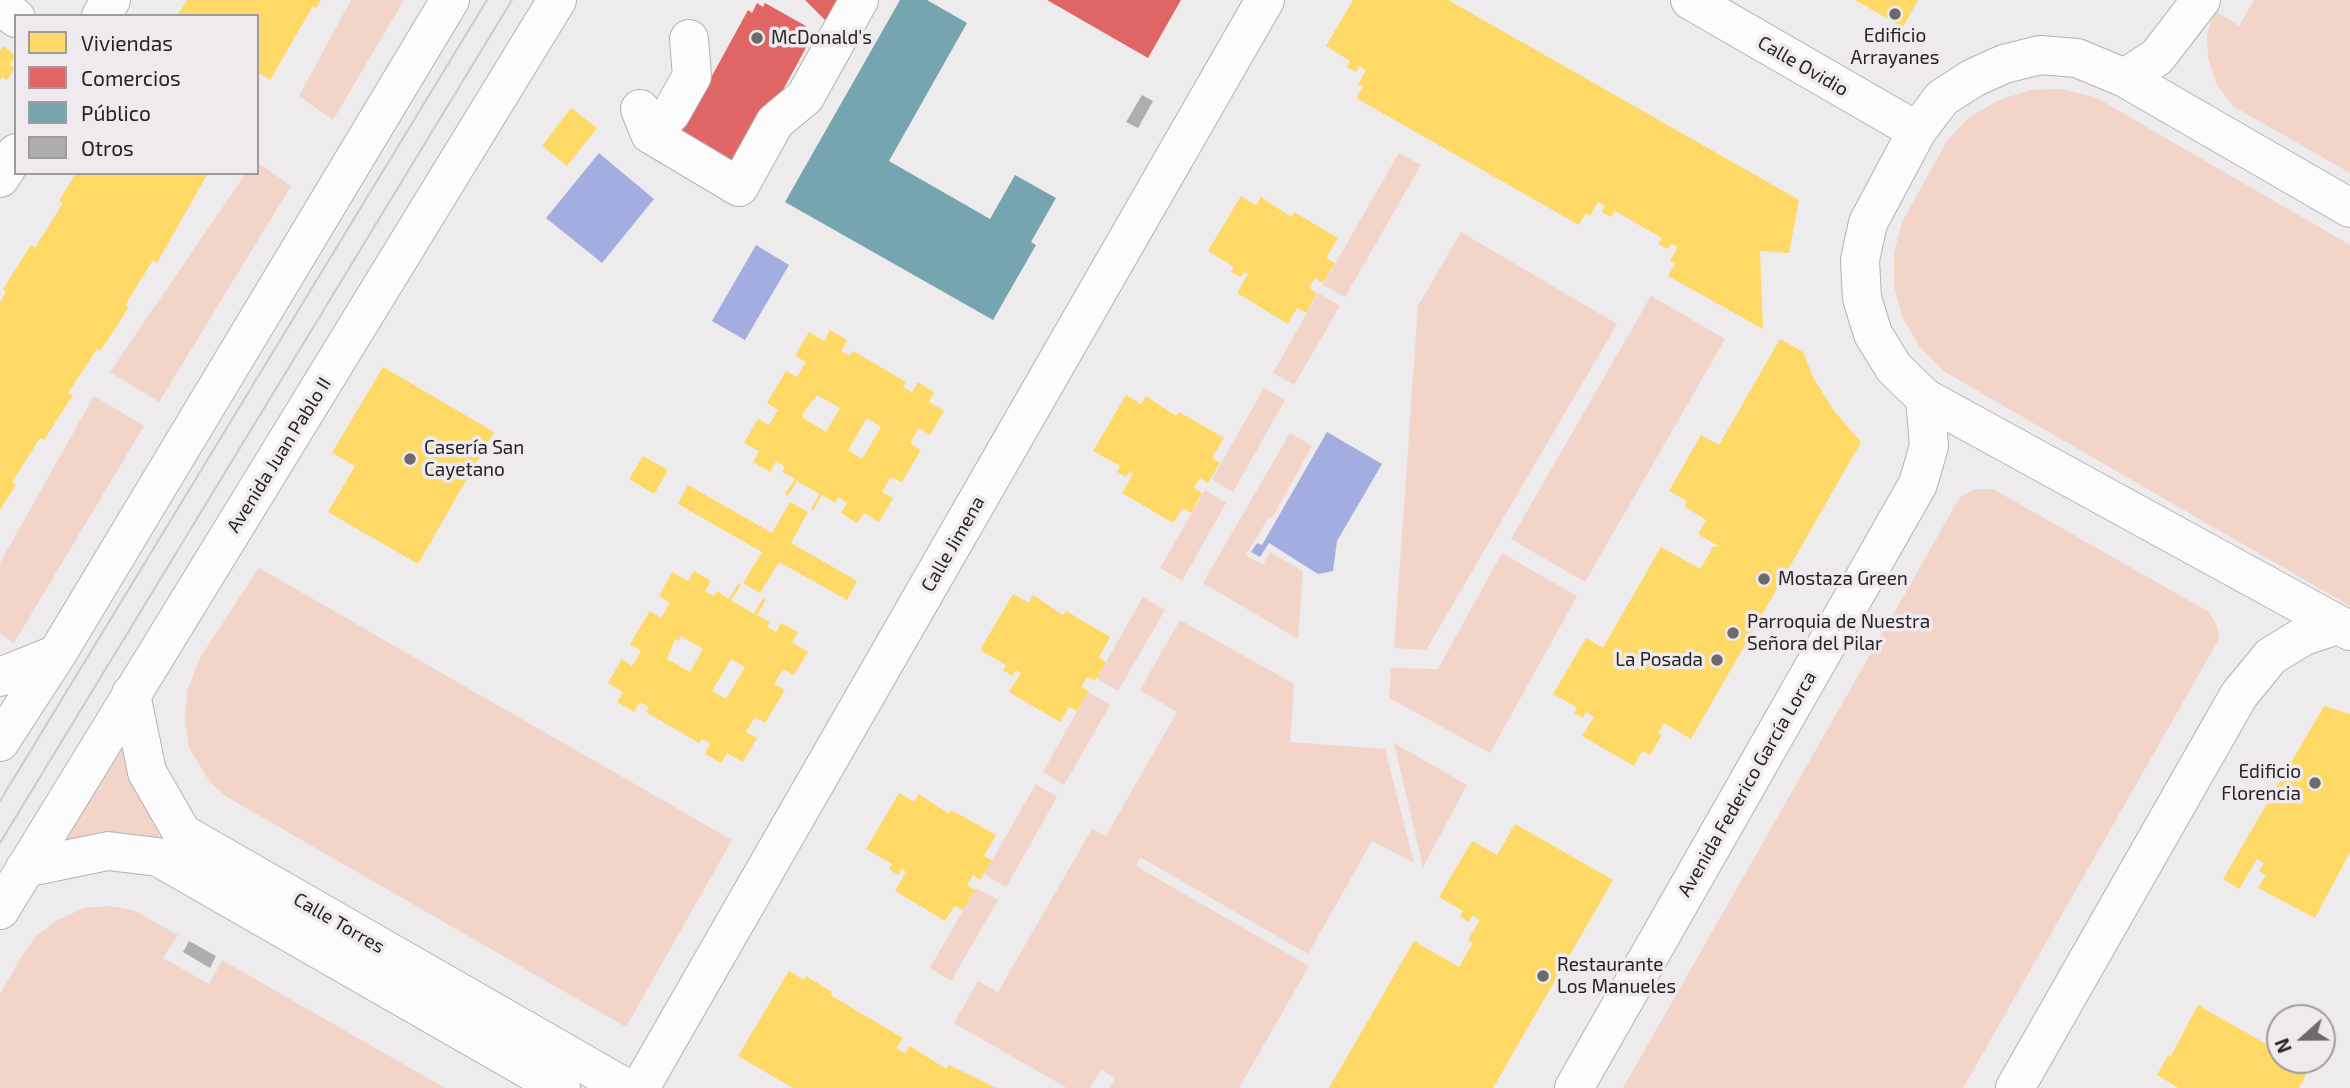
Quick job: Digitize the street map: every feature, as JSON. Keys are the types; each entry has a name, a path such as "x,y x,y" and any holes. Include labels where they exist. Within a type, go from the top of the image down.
{"main road":[{"path":"0,742 57,654 450,0"},
{"name":"Avenida Juan Pablo II","path":"0,910 558,0"},
{"path":"689,40 692,76 671,113 645,121 739,187 775,122 805,97 859,0"},
{"name":"Calle Jimena","path":"640,1088 1265,0"},
{"name":"Calle Ovidio","path":"1690,0 1917,131"},
{"path":"2125,78 2157,57 2201,0"},
{"path":"0,5 14,16"},
{"path":"2343,628 1925,398 1894,368 1873,334 1862,298 1860,260 1868,223 1917,131 1942,98 1973,78 2004,64 2040,55 2077,58 2125,78 2350,208"},
{"path":"0,178 14,156"},
{"name":"Avenida Federico García Lorca","path":"1574,1088 1918,484 1929,446 1925,398"},
{"path":"2015,1088 2239,695 2270,656 2304,636 2343,628"},
{"path":"0,677 57,654"},
{"name":"Calle Torres","path":"131,694 147,772 182,833 626,1088"},
{"name":"Calle Torres","path":"25,868 108,851 158,857 561,1088"}],"shaded area":[{"path":"351,0 404,0 333,120 299,96"},
{"path":"2254,0 2350,0 2350,173 2233,106 2217,85 2208,58 2207,35 2214,10 2239,26"},
{"path":"2061,89 2095,97 2350,245 2350,606 1945,372 1920,347 1902,317 1894,285 1894,253 1902,222 1947,141 1969,117 1999,100 2031,90"},
{"path":"1399,153 1421,165 1345,297 1323,285"},
{"path":"259,163 291,186 159,402 110,372 245,175 259,175"},
{"path":"1461,232 1617,324 1426,650 1394,648 1418,306"},
{"path":"1318,293 1340,306 1294,385 1273,373"},
{"path":"1651,296 1725,339 1585,582 1511,539"},
{"path":"1264,388 1285,400 1233,492 1212,479"},
{"path":"94,396 144,426 14,643 0,633 0,563"},
{"path":"1290,433 1312,446 1272,518 1269,517 1246,555 1263,565 1270,552 1303,571 1298,639 1203,583"},
{"path":"1976,489 1993,489 2209,612 2217,626 2219,639 1963,1088 1623,1088 1960,497"},
{"path":"1205,490 1226,503 1182,581 1160,568"},
{"path":"1502,553 1577,596 1490,753 1389,698 1391,668 1438,669"},
{"path":"259,568 732,840 626,1027 227,797 210,782 189,748 185,722 187,691 201,656"},
{"path":"1143,597 1165,610 1118,691 1097,678"},
{"path":"1180,620 1294,684 1290,742 1385,749 1414,863 1372,841 1308,954 1140,857 1136,866 1309,966 1239,1088 1110,1088 1115,1078 1101,1070 1090,1088 1067,1088 954,1023 978,981 998,992 1092,829 1106,836 1177,712 1140,690"},
{"path":"1088,692 1110,705 1064,785 1043,772"},
{"path":"1394,743 1467,785 1423,867"},
{"path":"122,746 131,782 159,834 159,839 62,843"},
{"path":"1036,784 1057,797 1006,887 984,874"},
{"path":"976,888 998,900 951,981 930,968"},
{"path":"109,906 133,910 178,935 163,958 209,984 222,960 445,1088 0,1088 0,994 22,956 36,936 58,920 84,908"}],"water":[{"path":"599,153 654,199 602,263 546,218"},
{"path":"756,245 789,265 745,340 712,321"},
{"path":"1327,432 1382,464 1337,541 1333,571 1318,574 1269,543 1260,557 1251,552 1257,543 1262,545"}],"building: Viviendas":[{"path":"187,0 321,0 316,8 313,6 270,80 259,73 259,14 178,14"},
{"path":"1353,0 1448,0 1799,200 1789,253 1760,251 1763,329 1668,276 1675,264 1670,261 1678,247 1671,244 1668,249 1658,244 1662,238 1615,211 1611,217 1602,212 1605,206 1598,202 1590,216 1586,213 1579,225 1356,98 1363,86 1358,84 1366,70 1359,66 1356,72 1347,67 1350,61 1326,46"},
{"name":"Edificio Arrayanes","path":"1855,0 1918,0 1903,27"},
{"path":"4,46 14,54 10,64 14,70 7,80 2,77 0,81 0,50"},
{"path":"571,108 597,128 567,166 542,146"},
{"path":"75,175 207,175 157,263 153,260 125,305 129,307 68,393 73,395 44,440 40,438 12,482 16,485 0,510 0,302 6,292 3,289 31,245 35,248 63,203 59,201"},
{"path":"1241,196 1256,205 1261,197 1291,217 1294,212 1338,238 1326,258 1335,263 1323,283 1315,278 1309,288 1317,293 1306,313 1297,308 1288,324 1237,293 1248,274 1244,272 1241,277 1231,272 1234,267 1208,251"},
{"path":"830,330 847,340 841,351 850,356 853,351 906,382 903,387 912,392 918,382 934,392 929,402 944,411 930,435 919,428 910,443 921,450 902,482 891,477 882,492 893,498 879,522 864,513 857,523 841,513 847,503 838,497 835,503 822,495 813,511 811,509 820,494 797,481 788,496 785,494 795,479 782,472 785,467 776,461 770,472 753,462 759,451 744,443 758,419 769,425 778,410 767,403 786,371 797,377 806,362 795,356 809,332 824,341","holes":["817,395 840,408 826,432 803,418 803,413","867,418 881,427 862,459 848,450"]},
{"path":"1780,339 1803,352 1813,377 1834,411 1861,442 1691,739 1664,723 1658,733 1662,735 1650,755 1642,751 1634,766 1582,736 1594,717 1586,712 1583,718 1574,713 1577,707 1553,694 1586,638 1603,648 1661,547 1700,569 1714,546 1720,547 1698,534 1706,520 1684,506 1687,501 1669,491 1701,435 1719,445"},
{"name":"Casería San Cayetano","path":"383,367 494,432 418,564 328,512 355,466 332,453"},
{"path":"1126,395 1141,404 1146,396 1176,416 1179,412 1224,438 1212,458 1220,463 1208,483 1200,478 1194,488 1202,493 1191,513 1183,508 1173,523 1122,493 1133,474 1129,472 1126,477 1117,472 1120,466 1093,451"},
{"path":"643,456 668,470 654,494 629,479"},
{"path":"688,485 772,533 790,502 808,512 791,543 857,581 847,600 779,562 760,593 743,583 762,552 678,504"},
{"path":"694,571 711,581 705,591 714,596 717,591 729,599 738,584 741,585 731,600 754,614 763,598 766,600 757,615 770,622 767,627 776,632 781,623 798,632 792,642 808,652 794,675 783,669 774,684 785,690 765,723 755,717 746,732 757,738 743,762 727,753 721,763 705,754 710,743 702,739 699,743 646,712 649,707 640,702 634,712 617,702 623,692 608,683 622,659 632,666 641,651 630,644 650,611 661,618 670,603 659,596 672,572 688,581","holes":["681,636 703,649 690,672 667,659 675,639 678,641","731,659 745,667 726,699 712,691"]},
{"path":"1013,594 1029,603 1033,595 1063,615 1066,611 1110,637 1099,657 1106,662 1095,681 1087,677 1081,687 1089,691 1077,711 1069,707 1060,722 1009,692 1021,673 1016,670 1012,676 1003,670 1006,665 980,650"},
{"name":"Edificio Florencia","path":"2324,706 2350,714 2350,852 2315,918 2258,888 2266,875 2259,871 2264,863 2257,859 2239,889 2223,879"},
{"path":"899,793 914,802 919,794 949,814 951,810 996,835 984,856 992,860 980,880 973,875 967,885 975,890 963,910 955,906 945,921 895,891 906,872 902,869 898,875 889,869 892,864 866,849"},
{"path":"1515,824 1613,880 1493,1088 1329,1088 1414,941 1459,967 1473,943 1468,940 1480,920 1472,916 1469,922 1460,916 1463,911 1439,897 1472,841 1497,855"},
{"path":"789,971 804,980 806,976 832,992 830,995 903,1038 896,1048 905,1053 910,1046 946,1069 949,1065 996,1088 793,1088 738,1056"},
{"path":"2198,1005 2266,1044 2266,1074 2306,1074 2299,1088 2179,1088 2157,1075 2168,1055 2171,1056"}],"building: Comercios":[{"path":"805,0 840,0 827,22"},
{"path":"1047,0 1181,0 1148,58"},
{"path":"757,3 763,7 765,3 806,26 804,29 810,32 804,42 808,44 739,171 678,138 748,10 752,13"}],"building: Público":[{"path":"900,0 927,0 967,23 889,161 990,219 1015,175 1056,198 1031,242 1036,245 993,320 785,202"}],"building: Otros":[{"path":"1142,95 1153,101 1138,128 1126,122"},
{"path":"189,941 216,956 210,968 183,952"}],"tram line":[{"path":"0,801 487,0"},
{"path":"0,843 512,0"}],"place":[{"name":"Edificio Arrayanes","path":"1895,14"},
{"name":"McDonald's","path":"757,38"},
{"name":"Casería San Cayetano","path":"410,459"},
{"name":"Mostaza Green","path":"1764,579"},
{"name":"Parroquia de Nuestra Señora del Pilar","path":"1733,633"},
{"name":"La Posada","path":"1717,660"},
{"name":"Edificio Florencia","path":"2315,783"},
{"name":"Restaurante Los Manueles","path":"1543,976"}]}
